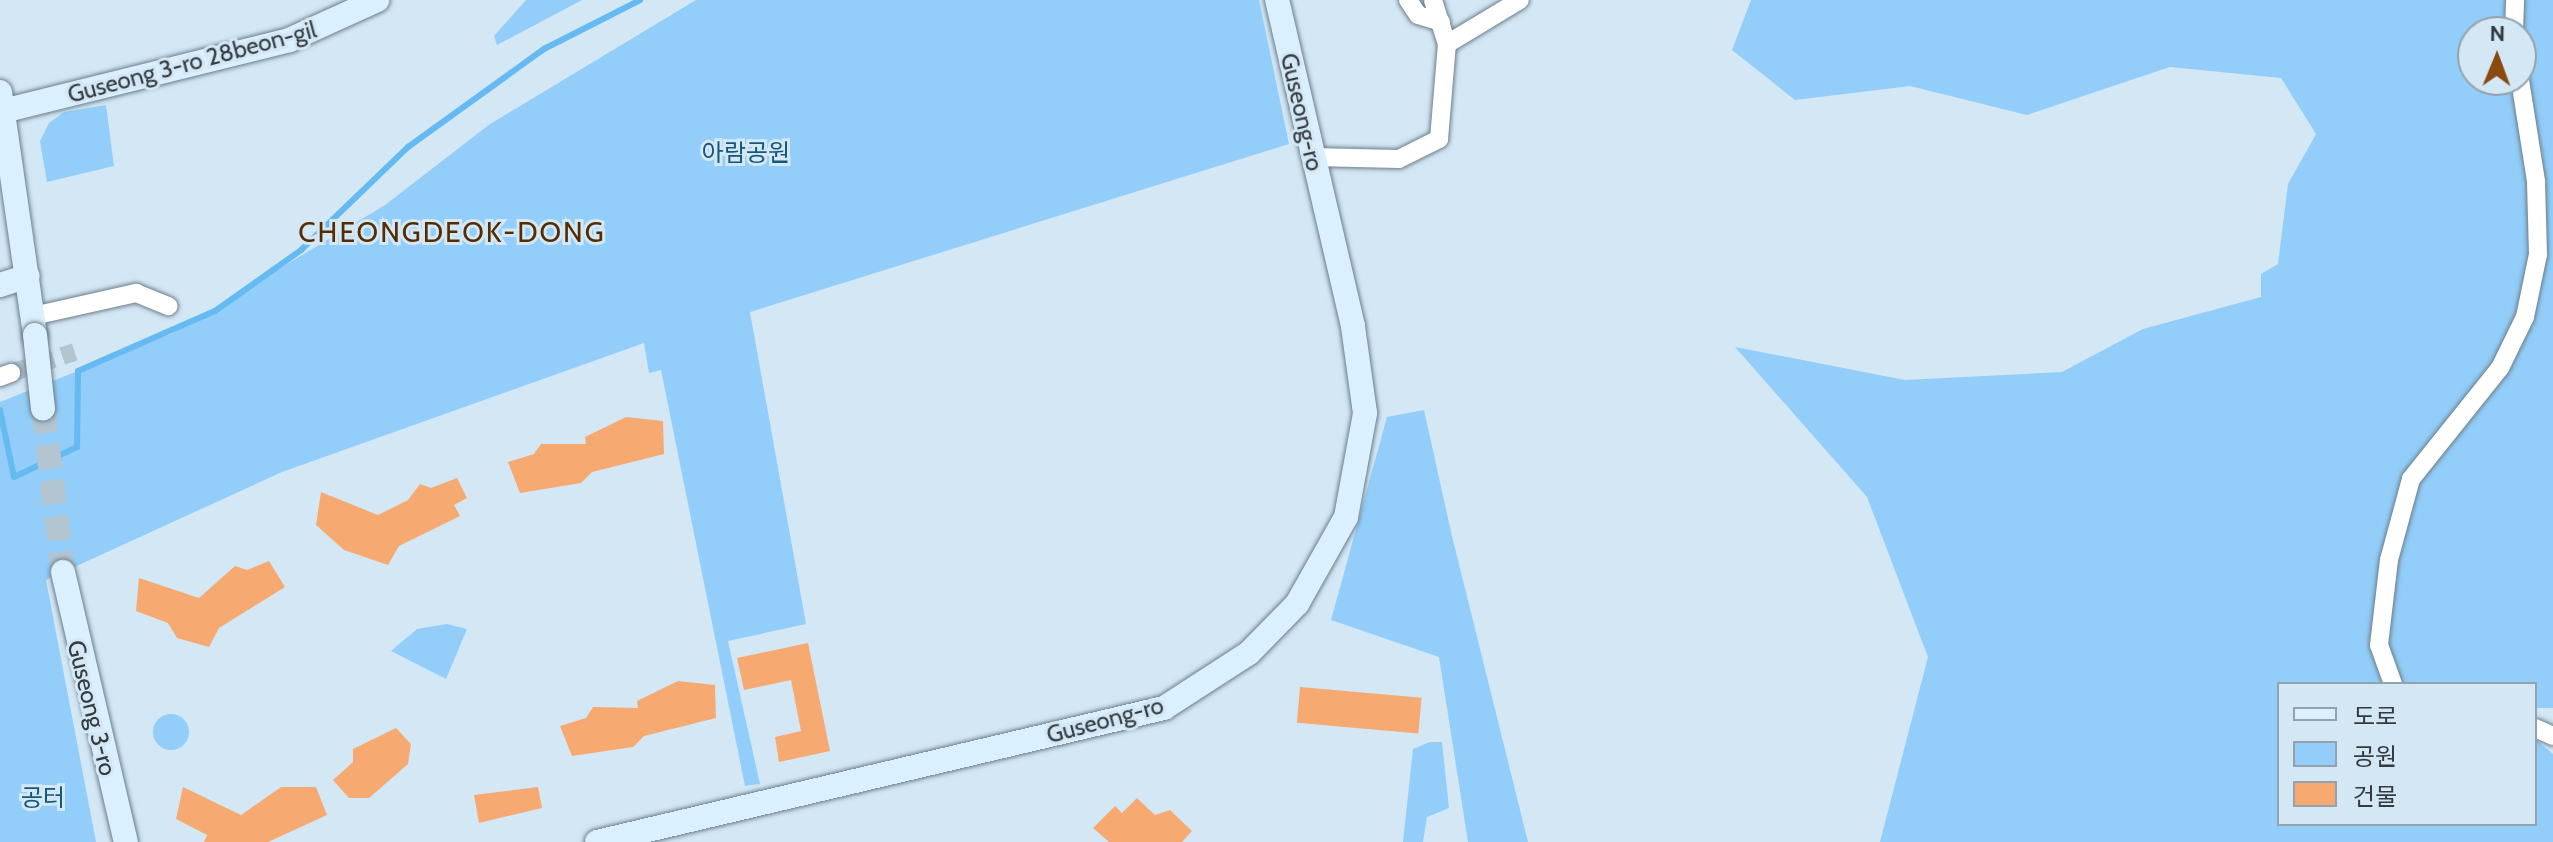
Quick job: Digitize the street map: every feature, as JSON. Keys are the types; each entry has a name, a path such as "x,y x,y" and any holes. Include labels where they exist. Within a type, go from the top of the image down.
{"street":[{"name":"Guseong 3-ro 28beon-gil","path":"1,102 289,40 377,0"},
{"name":"Guseong-ro","path":"597,842 1164,708 1249,653 1297,604 1332,547 1364,442 1353,326 1277,0"},
{"path":"1408,0 1418,15 1441,22"},
{"path":"1312,157 1399,159 1439,139 1447,44 1433,0"},
{"path":"1447,44 1520,0"},
{"path":"2392,682 2379,645 2389,560 2411,479 2500,368 2530,292 2538,254 2536,181 2523,96"},
{"path":"1,102 28,276 43,409"},
{"path":"0,285 28,276"},
{"path":"34,326 136,293 169,306"},
{"name":"Guseong 3-ro","path":"63,572 126,842"}],"green space":[{"path":"526,0 582,0 497,45 494,36"},
{"name":"아람공원","path":"696,0 1259,0 1289,144 750,312 806,624 728,641 760,784 745,786 661,370 649,373 644,343 282,472 46,580 96,842 0,842 0,402 173,333 385,205 490,124"},
{"path":"1751,0 2553,0 2553,708 2537,708 2537,682 2277,682 2277,826 2537,826 2537,741 2553,754 2553,842 1880,842 1928,657 1867,497 1735,347 1905,380 2062,372 2143,329 2261,297 2261,274 2278,264 2288,184 2316,134 2281,78 2170,67 2027,115 1910,86 1795,100 1732,50"},
{"path":"106,105 114,166 47,182 40,141 49,123 64,112"},
{"path":"1424,410 1528,842 1468,842 1439,657 1331,620 1387,417"},
{"path":"447,624 467,629 446,679 391,651 417,629"},
{"path":"171,714 184,719 189,732 184,745 171,750 158,745 153,732 158,719"},
{"path":"1430,742 1442,742 1449,808 1427,817 1423,842 1403,842 1413,749"}],"building":[{"path":"626,417 663,421 664,454 592,472 581,483 520,493 508,462 534,454 541,444 586,444 585,437"},
{"path":"457,478 467,498 454,505 460,516 399,546 388,565 344,550 316,525 321,492 378,515 408,500 420,484 431,488"},
{"path":"269,561 285,587 219,628 209,647 177,638 168,623 136,611 139,578 199,598 235,566 247,570"},
{"path":"808,643 830,751 779,762 775,737 801,731 791,680 744,690 737,658"},
{"path":"678,681 715,685 716,718 644,736 633,747 572,756 560,726 586,718 593,707 638,708 637,701"},
{"path":"1300,687 1422,698 1418,733 1297,723"},
{"path":"396,728 411,744 408,764 369,798 349,798 333,780 353,762 353,749"},
{"path":"183,787 241,815 281,787 316,787 327,815 268,842 204,842 207,835 176,819"},
{"path":"538,787 542,808 479,823 474,795"},
{"path":"1137,798 1155,815 1170,810 1192,831 1182,842 1109,842 1093,828 1115,806 1122,813"}],"waterway":[{"path":"0,410 14,477 77,447 78,371 215,311 301,250 408,147 544,49 640,0"}],"tunnel":[{"path":"11,373 75,352"},
{"path":"43,409 63,572"}],"district":[{"name":"CHEONGDEOK-DONG","path":"452,232"}],"park label":[{"name":"공터","path":"43,798"}]}
